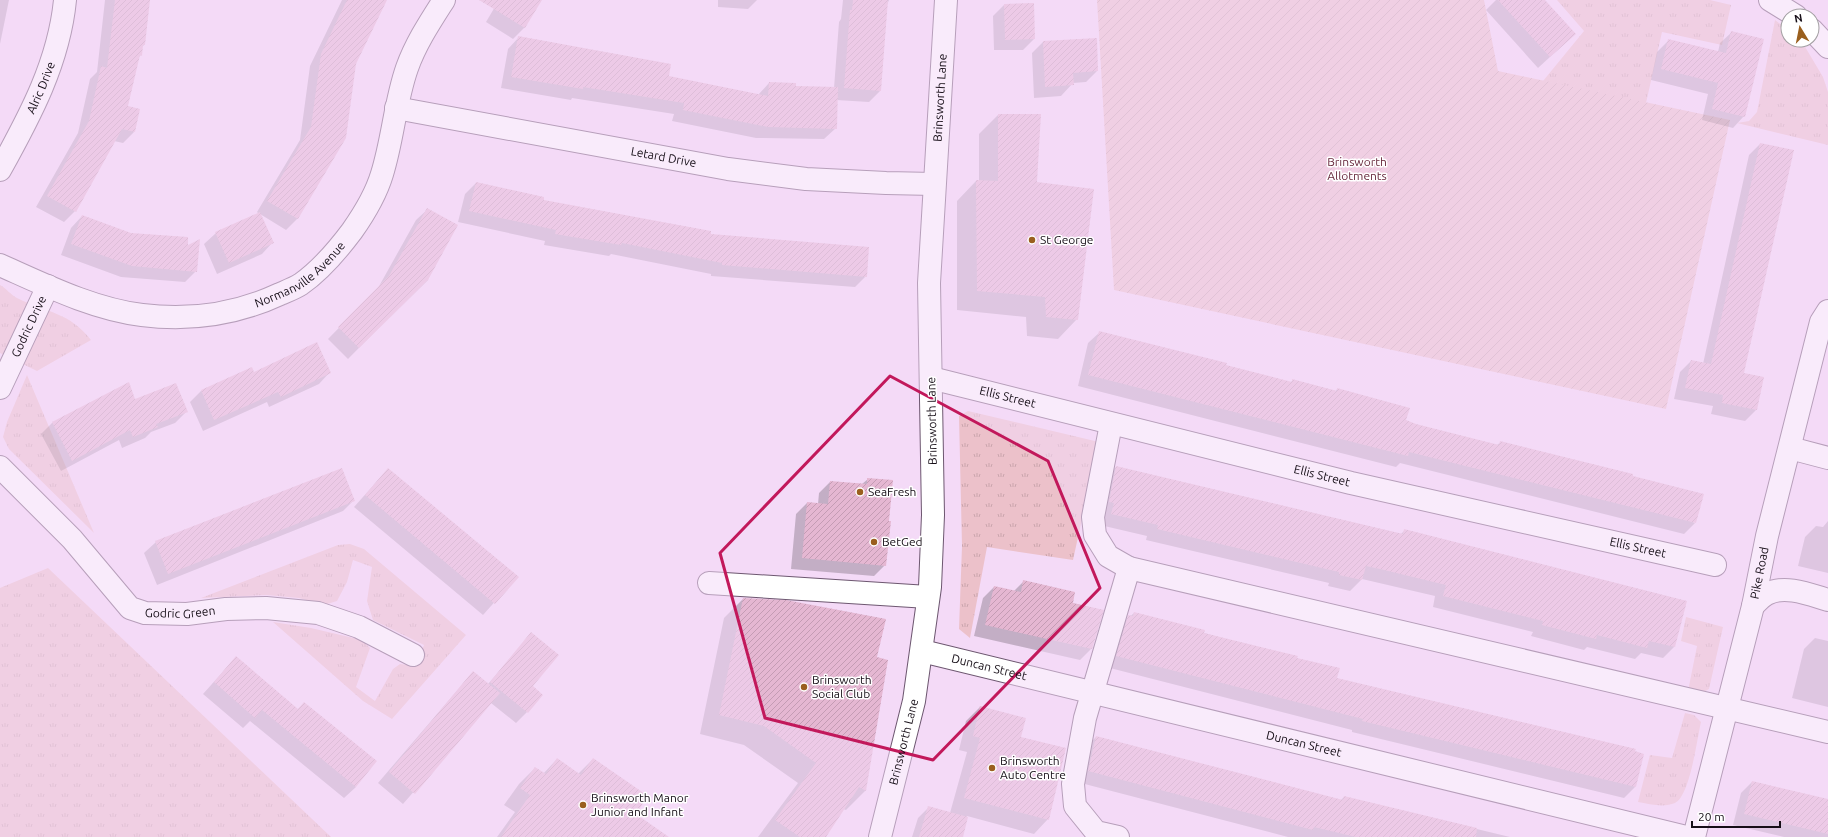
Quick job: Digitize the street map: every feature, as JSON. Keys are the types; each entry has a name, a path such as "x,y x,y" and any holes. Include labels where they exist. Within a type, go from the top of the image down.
{"street":[{"name":"Alric Drive","path":"0,170 17,139 49,72 56,52 65,0"},
{"name":"Normanville Avenue","path":"0,265 48,286 101,306 142,315 175,317 206,316 239,310 267,300 300,285 326,264 343,243 372,197 382,175 396,108 407,68 419,39 444,0"},
{"name":"Brinsworth Lane","path":"880,837 913,708 922,651 928,597 933,515 929,282 946,0"},
{"path":"1770,0 1783,8"},
{"path":"1820,38 1828,47"},
{"name":"Letard Drive","path":"396,108 728,170 813,179 934,184"},
{"name":"Godric Drive","path":"0,388 48,286"},
{"name":"Pike Road","path":"1694,837 1753,606 1767,536 1821,322 1828,311"},
{"name":"Ellis Street","path":"931,378 1372,488 1715,565"},
{"path":"1111,424 1093,518 1095,535 1108,556 1129,568 1660,694 1677,696 1728,707 1828,732"},
{"path":"1790,448 1828,458"},
{"name":"Godric Green","path":"0,467 72,539 130,608 145,613 187,614 226,609 266,608 318,612 359,627 413,655"},
{"path":"1118,837 1096,832 1075,806 1073,784 1085,718 1094,692 1129,568"},
{"path":"709,583 928,597"},
{"path":"1753,606 1767,594 1781,591 1802,592 1828,600"},
{"name":"Duncan Street","path":"922,651 1094,692 1639,832 1686,837"}],"highlighted area":[{"path":"890,376 1048,461 1100,588 933,760 765,718 720,553"}],"green space":[{"name":"Brinsworth Allotments","path":"1097,0 1484,0 1498,71 1730,120 1666,409 1114,290"},
{"path":"1557,0 1710,0 1731,5 1722,45 1662,32 1646,103 1543,81 1584,31"},
{"path":"1775,20 1780,24 1780,48 1806,48 1823,77 1828,92 1828,145 1737,123 1749,121 1757,112"},
{"path":"0,285 17,298 66,318 83,331 91,340 37,371 0,353"},
{"path":"27,375 94,533 9,449 3,437 7,422"},
{"path":"968,411 1099,442 1073,560 987,547 970,638 959,629 962,546 959,416"},
{"path":"350,544 364,549 466,635 392,719 363,701 273,622 311,628 362,640 370,648 356,687 375,701 393,669 400,664 416,666 424,645 373,620 367,601 372,567 353,560 347,582 337,601 324,605 299,598 267,595 201,598 338,545"},
{"path":"48,568 331,837 0,837 0,588"},
{"path":"1686,617 1723,627 1709,689 1702,693 1688,691 1697,646 1681,641"},
{"path":"1685,713 1694,715 1701,722 1689,779 1685,790 1675,803 1656,805 1638,802 1650,755 1672,758"}],"building":[{"path":"115,0 150,0 145,45 143,45 142,56 140,55 128,106 140,109 135,132 122,129 76,212 47,196 89,121 101,66 107,68"},
{"path":"347,0 387,0 356,64 346,138 298,219 267,201 311,127 321,54"},
{"path":"479,0 542,0 525,28"},
{"path":"853,0 888,0 881,91 844,88 850,10 852,10"},
{"path":"1498,0 1545,0 1576,34 1550,57"},
{"path":"1034,3 1035,39 1005,40 1004,4"},
{"path":"1731,31 1764,39 1745,117 1712,109 1718,83 1661,69 1668,39 1726,53"},
{"path":"518,36 671,64 669,76 768,96 769,82 796,83 796,86 838,87 837,129 768,127 683,110 684,103 511,77"},
{"path":"1097,38 1098,71 1073,73 1074,85 1045,87 1043,41"},
{"name":"St George","path":"998,114 1041,114 1037,182 1094,189 1078,320 1046,317 1045,297 977,291 976,180 998,181"},
{"path":"1760,143 1794,150 1744,373 1764,377 1757,410 1722,403 1723,395 1685,388 1691,360 1711,364"},
{"path":"476,182 544,197 544,200 711,231 711,234 869,247 867,277 722,265 722,263 622,243 621,245 555,234 556,230 469,211"},
{"path":"427,208 458,225 428,280 359,348 338,327 389,276"},
{"path":"260,212 274,243 229,263 215,232"},
{"path":"82,215 131,233 188,237 188,245 200,239 197,272 132,266 71,244"},
{"path":"1099,331 1227,363 1226,365 1292,382 1292,379 1337,391 1337,388 1410,408 1406,420 1416,424 1499,445 1500,441 1633,474 1633,476 1704,494 1696,523 1409,452 1408,456 1088,375"},
{"path":"317,342 331,373 281,397 278,392 214,420 201,390 252,367 254,372"},
{"path":"129,382 135,399 176,383 188,412 156,424 158,427 133,437 130,430 72,461 52,422"},
{"path":"1116,466 1403,534 1404,529 1687,601 1675,647 1649,641 1647,648 1597,635 1596,639 1542,625 1543,621 1443,596 1446,585 1380,569 1366,566 1362,580 1339,575 1339,572 1157,529 1158,525 1111,514 1114,503 1109,502"},
{"path":"342,468 355,501 168,574 155,541"},
{"path":"388,468 519,577 495,604 365,495"},
{"path":"867,478 893,480 889,521 891,521 886,566 802,558 807,502 828,504 830,481 867,484"},
{"path":"1023,580 1075,592 1073,603 1104,610 1092,649 985,625 994,586 1021,592"},
{"name":"Brinsworth Social Club","path":"743,598 786,600 886,619 877,657 888,660 866,791 859,787 826,837 800,837 775,820 816,763 764,726 719,715"},
{"path":"1134,612 1205,630 1204,633 1340,668 1337,678 1636,749 1635,751 1644,754 1636,787 1362,721 1363,719 1116,656 1128,615 1133,616"},
{"path":"531,632 559,655 533,686 543,695 528,713 490,682"},
{"path":"236,656 298,709 304,702 377,761 356,787 262,710 255,718 214,682"},
{"path":"473,671 500,693 415,794 389,772"},
{"path":"980,706 1026,718 1021,737 1066,748 1049,820 964,798 980,738 973,736"},
{"path":"1096,736 1343,800 1344,796 1477,828 1476,837 1356,837 1314,827 1313,830 1088,771"},
{"name":"Brinsworth Manor Junior and Infant","path":"557,758 581,775 593,758 648,796 636,814 669,837 501,837 530,795 520,788 535,767 546,774"},
{"path":"1752,781 1828,799 1828,834 1744,814"},
{"path":"928,806 968,817 963,837 919,837"}],"place":[{"name":"St George","path":"1032,240"},
{"name":"SeaFresh","path":"860,492"},
{"name":"BetGed","path":"874,542"},
{"name":"Brinsworth Social Club","path":"804,687"},
{"name":"Brinsworth Auto Centre","path":"992,768"},
{"name":"Brinsworth Manor Junior and Infant","path":"583,805"}]}
